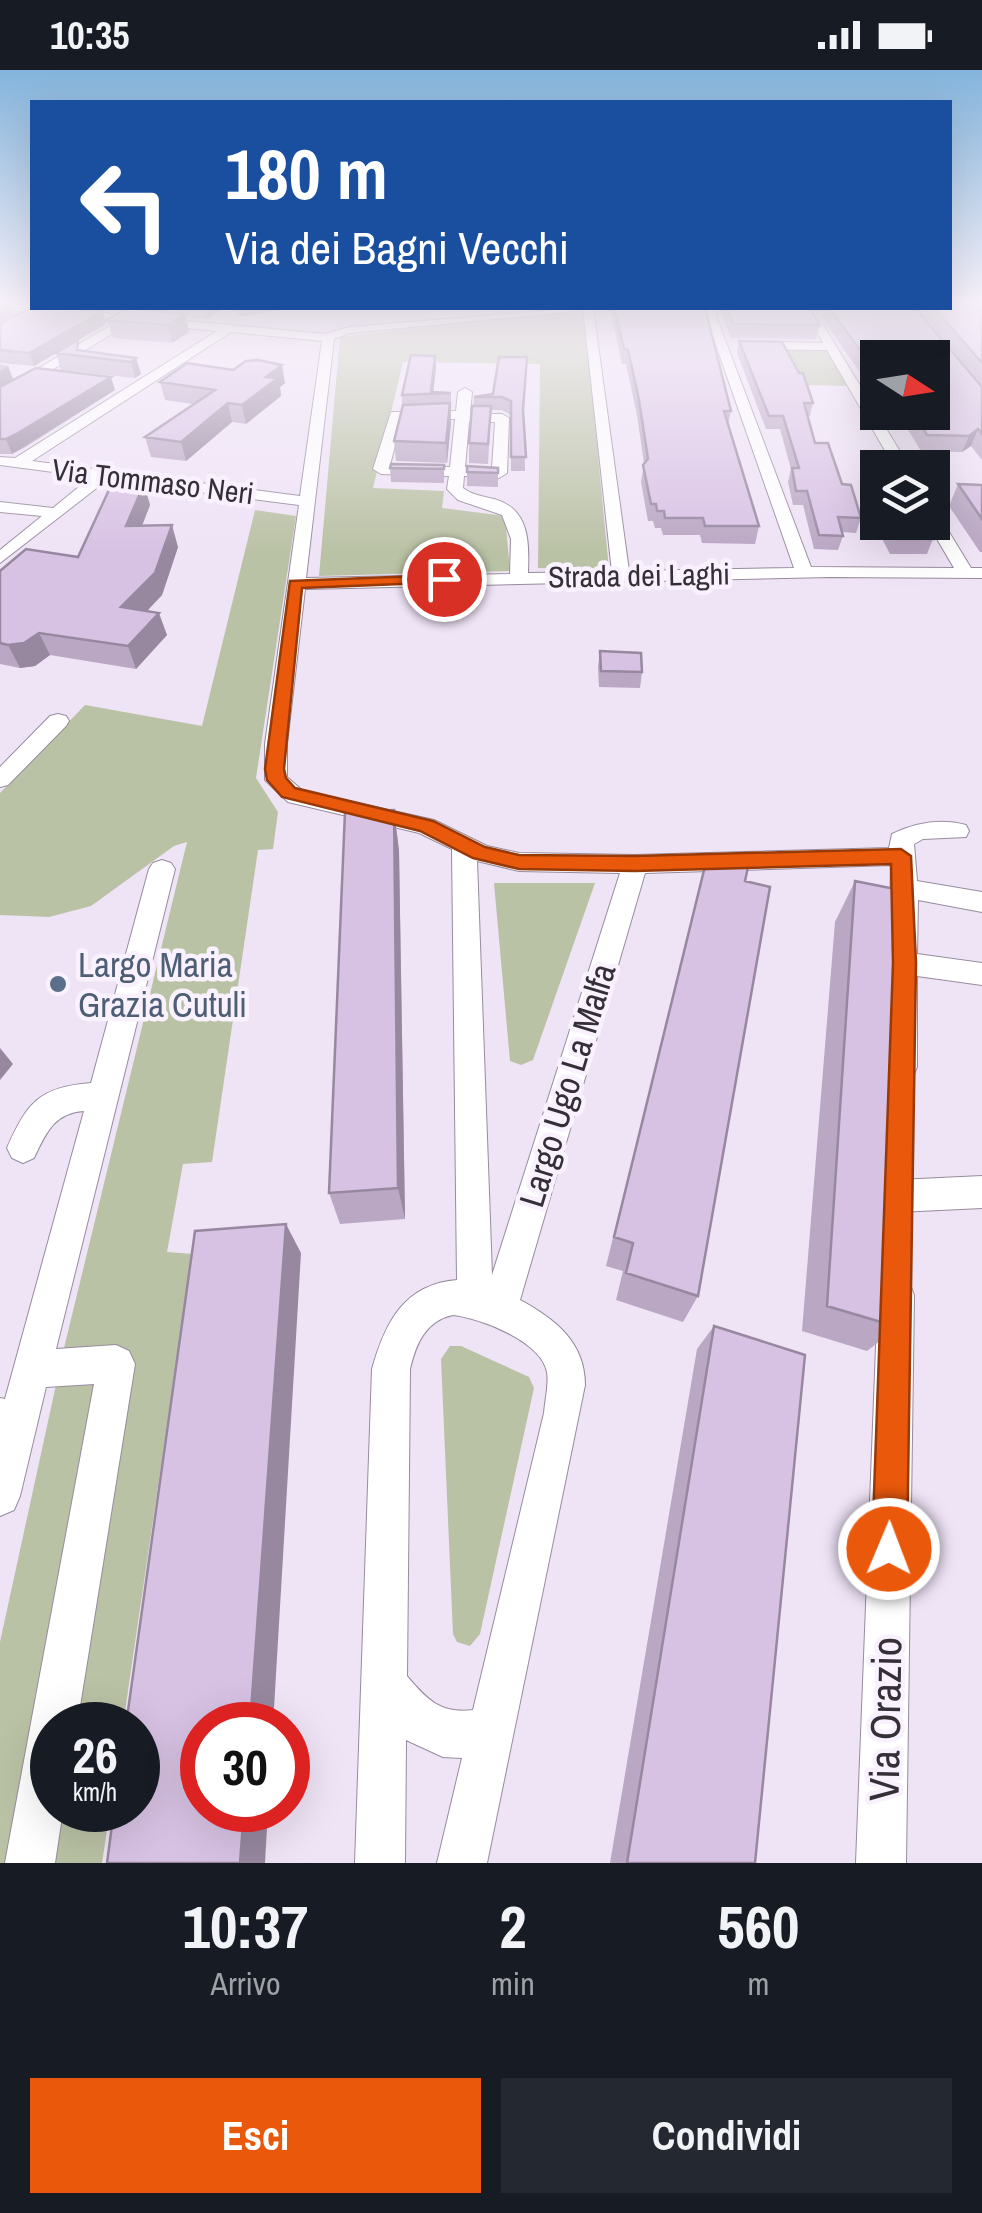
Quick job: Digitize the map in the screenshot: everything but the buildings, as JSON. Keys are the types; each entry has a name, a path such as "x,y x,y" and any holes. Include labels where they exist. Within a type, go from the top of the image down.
{"street":[{"path":"127,385 138,386"},
{"path":"321,385 276,744 276,780 296,797 426,826 464,845 519,862 903,872 982,902"},
{"path":"598,385 622,575"},
{"path":"736,385 804,572"},
{"path":"853,385 892,450"},
{"path":"7,464 138,386"},
{"path":"465,392 454,489 458,495 502,506 516,517 520,532 519,577"},
{"path":"396,415 502,418 498,473 455,473 381,469 396,415"},
{"name":"Via Tommaso Neri","path":"7,464 305,501"},
{"path":"0,558 105,474"},
{"path":"0,507 58,513"},
{"path":"949,540 974,573"},
{"name":"Strada dei Laghi","path":"296,584 804,572 974,573"},
{"path":"0,780 58,721"},
{"path":"901,1099 904,835 956,831"},
{"name":"Largo Ugo La Malfa","path":"464,845 487,1304"},
{"name":"Largo Ugo La Malfa","path":"487,1304 635,864"},
{"path":"0,1496 9,1420 33,1369 162,869"},
{"path":"904,963 982,974"},
{"path":"23,1148 36,1118 50,1102 65,1097 105,1096"},
{"name":"Via Orazio","path":"881,1863 899,1158"},
{"path":"898,1196 982,1192"},
{"path":"380,1863 389,1391 394,1352 413,1315 430,1301 450,1297 487,1304 552,1344 564,1362 566,1386 462,1863"},
{"path":"33,1369 116,1364 58,1702"},
{"path":"383,1683 406,1712 433,1731 463,1736 492,1727"},
{"path":"30,1863 35,1832"}],"green space":[{"path":"336,385 398,385 373,488 444,491 442,508 505,516 510,571 319,576"},
{"path":"540,385 591,385 609,569 538,568"},
{"path":"255,510 296,516 256,778 278,812 273,849 258,850 212,1162 183,1164 167,1252 192,1254 126,1702 30,1702 30,1832 107,1832 102,1863 0,1863 0,1642 64,1348 187,842 174,846 91,906 49,917 0,915 0,793 85,705 202,726"},
{"path":"494,883 595,883 533,1060 521,1065 510,1061"},
{"path":"450,1346 461,1346 529,1377 534,1388 480,1634 470,1646 457,1642 453,1634 441,1359"}],"place":[{"name":"Largo Maria Grazia Cutuli","path":"58,984"}],"route":[{"path":"444,579 296,584 275,769 276,780 289,793 312,802 426,826 480,853 519,862 635,864 901,856 905,888 904,963 889,1549"}]}
